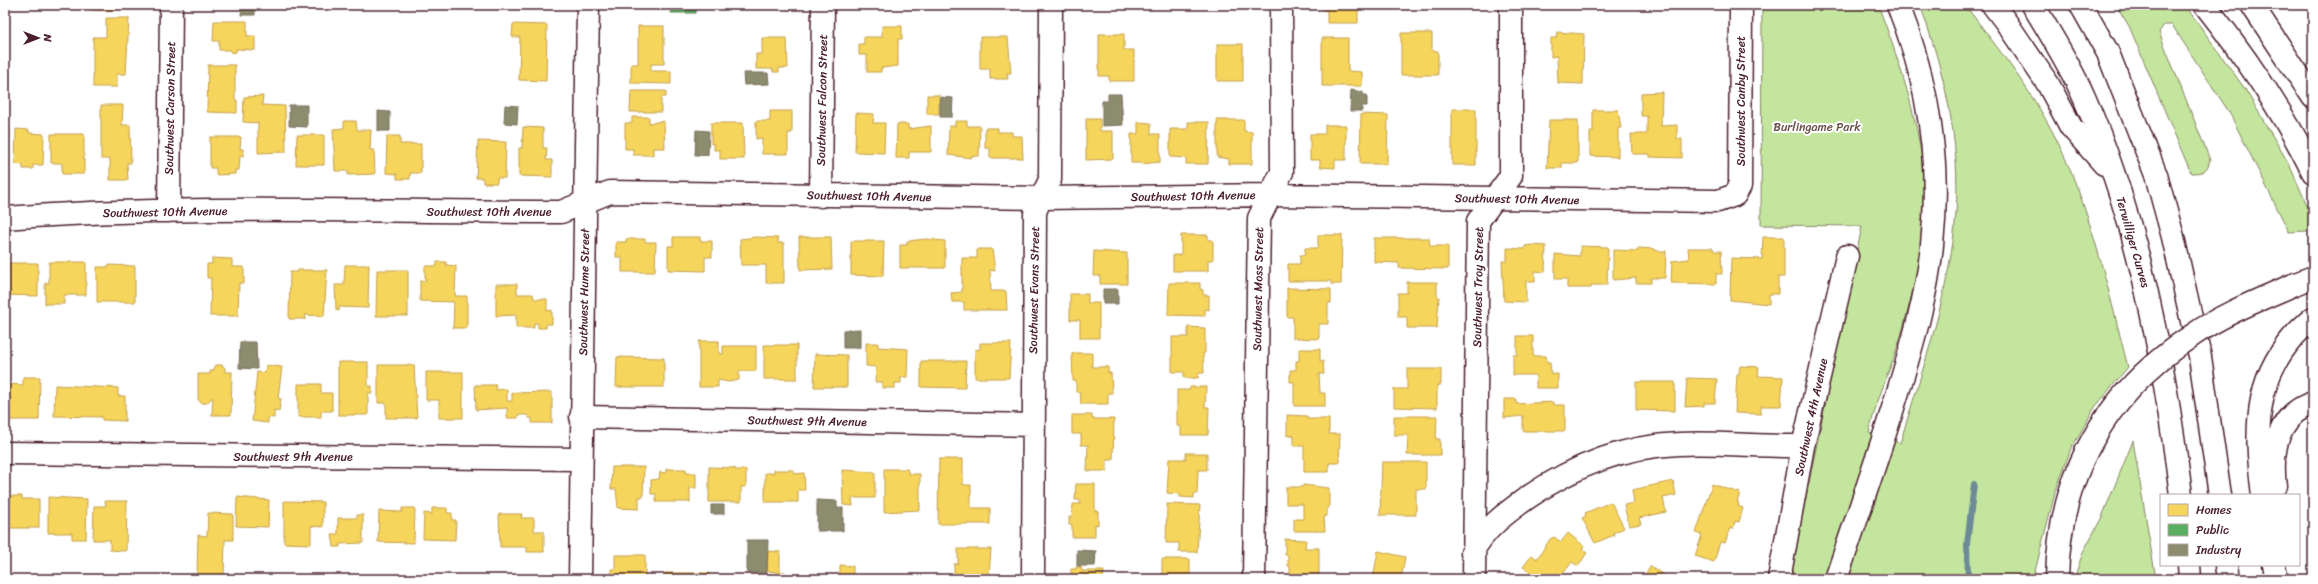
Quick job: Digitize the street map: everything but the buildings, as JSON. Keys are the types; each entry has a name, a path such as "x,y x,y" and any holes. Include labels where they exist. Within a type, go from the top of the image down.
{"main road":[{"name":"Southwest Carson Street","path":"169,211 171,5"},
{"name":"Southwest Hume Street","path":"580,579 580,459 588,5"},
{"name":"Southwest Falcon Street","path":"821,196 823,5"},
{"name":"Southwest Evans Street","path":"1032,579 1035,214 1050,180 1051,5"},
{"name":"Southwest Moss Street","path":"1254,579 1258,218 1282,172 1281,5"},
{"name":"Southwest Troy Street","path":"1474,579 1478,221 1511,176 1511,5"},
{"name":"Southwest Canby Street","path":"1735,195 1741,177 1741,5"},
{"path":"1836,579 1884,438 1922,305 1930,267 1934,218 1932,132 1927,101 1919,68 1898,5"},
{"path":"1993,5 2048,84 2071,127 2113,175"},
{"name":"Terwilliger Curves","path":"2033,5 2084,97 2113,175 2152,308 2181,494"},
{"path":"2081,5 2108,53 2156,175 2173,237 2200,357 2220,494"},
{"path":"2205,5 2244,57 2278,110 2313,172"},
{"path":"2252,5 2313,97"},
{"name":"Southwest 10th Avenue","path":"5,218 66,214 169,211 562,212 610,192 1042,198 1271,195 1718,201 1735,195"},
{"name":"Southwest 4th Avenue","path":"1779,579 1803,446 1848,256"},
{"path":"2057,579 2058,554 2065,507 2085,452 2115,404 2135,382 2192,335 2222,319 2313,277"},
{"path":"2263,494 2257,450 2260,406 2267,382 2284,347 2313,318"},
{"path":"2276,494 2272,466 2277,436 2295,414 2313,403"},
{"name":"Southwest 9th Avenue","path":"581,417 1033,425"},
{"path":"1460,579 1474,550 1487,531 1500,517 1549,483 1603,458 1654,446 1680,444 1803,446"},
{"name":"Southwest 9th Avenue","path":"5,453 580,459"},
{"path":"2189,566 2190,579"},
{"path":"2226,566 2228,579"},
{"path":"2274,566 2278,579"},
{"path":"2278,579 2279,566"}],"green space":[{"name":"Burlingame Park","path":"1762,5 1878,5 1895,52 1917,129 1924,180 1925,205 1921,249 1909,307 1897,349 1872,419 1869,433 1900,443 1942,301 1953,242 1957,186 1953,133 1943,81 1929,30 1920,5 1965,5 2004,57 2041,111 2061,149 2091,229 2107,284 2128,367 2095,407 2070,451 2055,493 2033,579 1789,579 1862,226 1761,225"},
{"path":"2116,5 2185,5 2245,89 2289,164 2311,214 2307,231 2289,232 2229,112 2172,25 2164,25 2159,32 2210,160 2204,171 2191,173 2129,26"},
{"path":"2133,441 2156,579 2074,579 2083,552 2102,517"}],"waterway":[{"path":"1968,579 1967,544 1974,484"}]}
